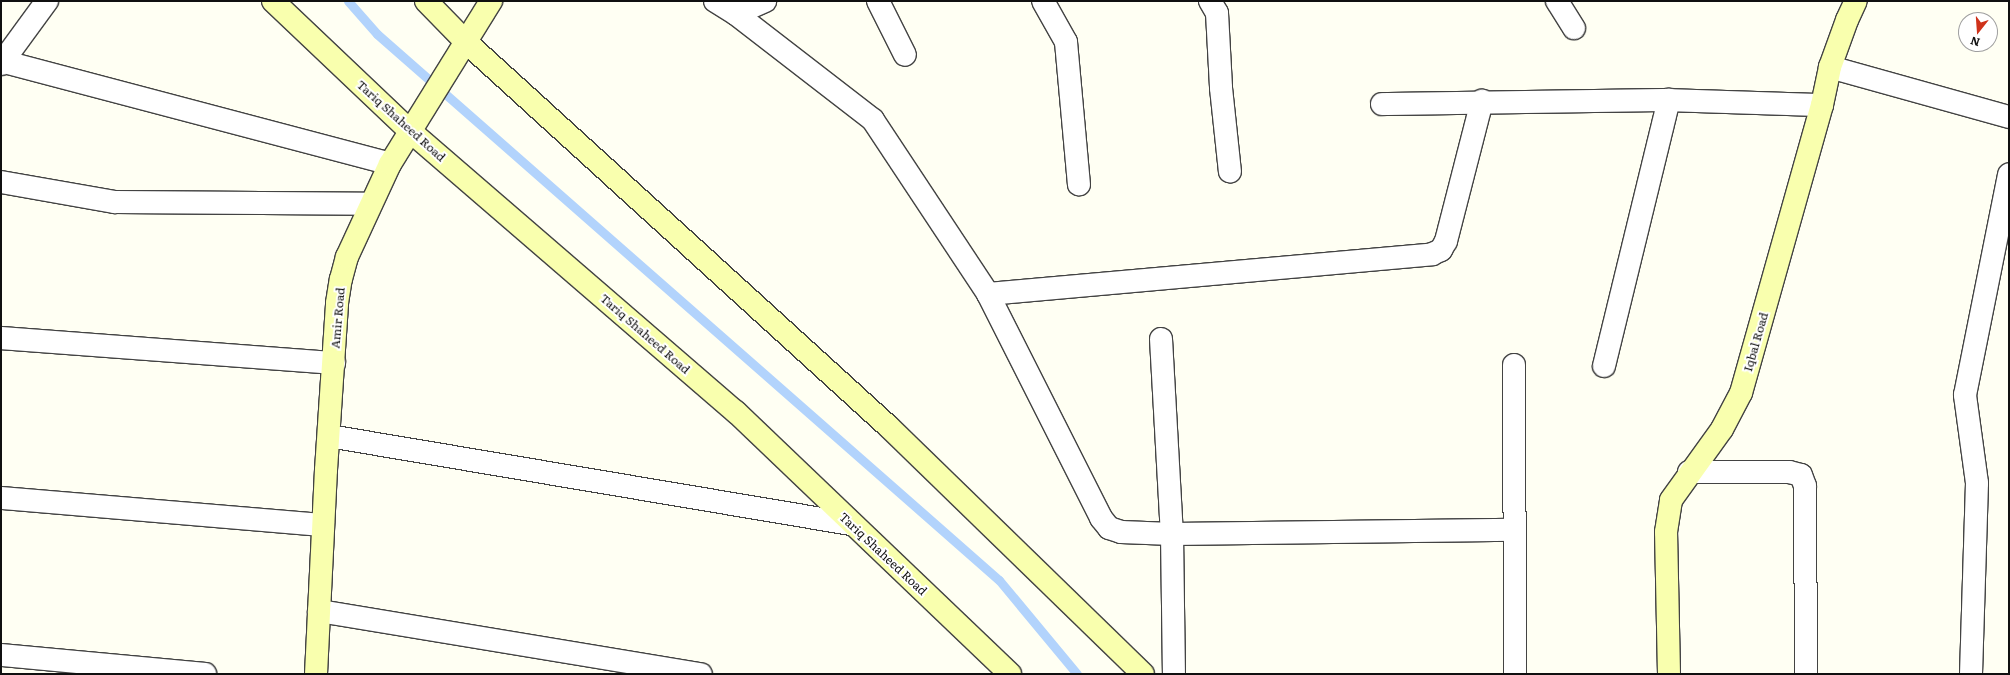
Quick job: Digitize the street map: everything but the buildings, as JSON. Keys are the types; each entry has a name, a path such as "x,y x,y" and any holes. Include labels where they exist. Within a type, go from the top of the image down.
{"main road":[{"name":"Tariq Shaheed Road","path":"273,1 736,412 851,524 1010,674"},
{"path":"426,1 463,48 889,428 1143,674"},
{"name":"Amir Road","path":"316,674 323,525 337,303 341,279 348,257 390,164 413,124 463,48 491,1"},
{"name":"Iqbal Road","path":"1669,674 1666,532 1671,500 1689,472 1722,429 1741,394 1822,105 1830,66 1847,20 1856,1"}],"street":[{"path":"47,1 2,63 390,164"},
{"path":"715,1 736,14 873,120 988,294 1101,518 1109,528 1121,532 1172,534 1515,530"},
{"path":"736,14 766,1"},
{"path":"878,1 905,55"},
{"path":"1043,1 1066,42 1079,184"},
{"path":"1210,1 1217,13 1221,88 1230,172"},
{"path":"1556,1 1574,28"},
{"path":"1830,66 2009,117"},
{"path":"1382,104 1482,101 1669,100 1822,105"},
{"path":"1604,366 1669,100"},
{"path":"988,294 1432,254 1441,250 1446,240 1482,101"},
{"path":"1971,674 1977,483 1965,395 2009,174"},
{"path":"1,182 115,202 371,204"},
{"path":"1,338 334,363"},
{"path":"1161,339 1172,534 1174,674"},
{"path":"1514,365 1516,674"},
{"path":"329,436 851,524"},
{"path":"1689,472 1788,472 1801,475 1805,486 1806,674"},
{"path":"1,498 323,525"},
{"path":"319,611 701,674"},
{"path":"1,655 205,674"}],"waterway":[{"path":"348,1 377,34 999,580 1077,674"}]}
